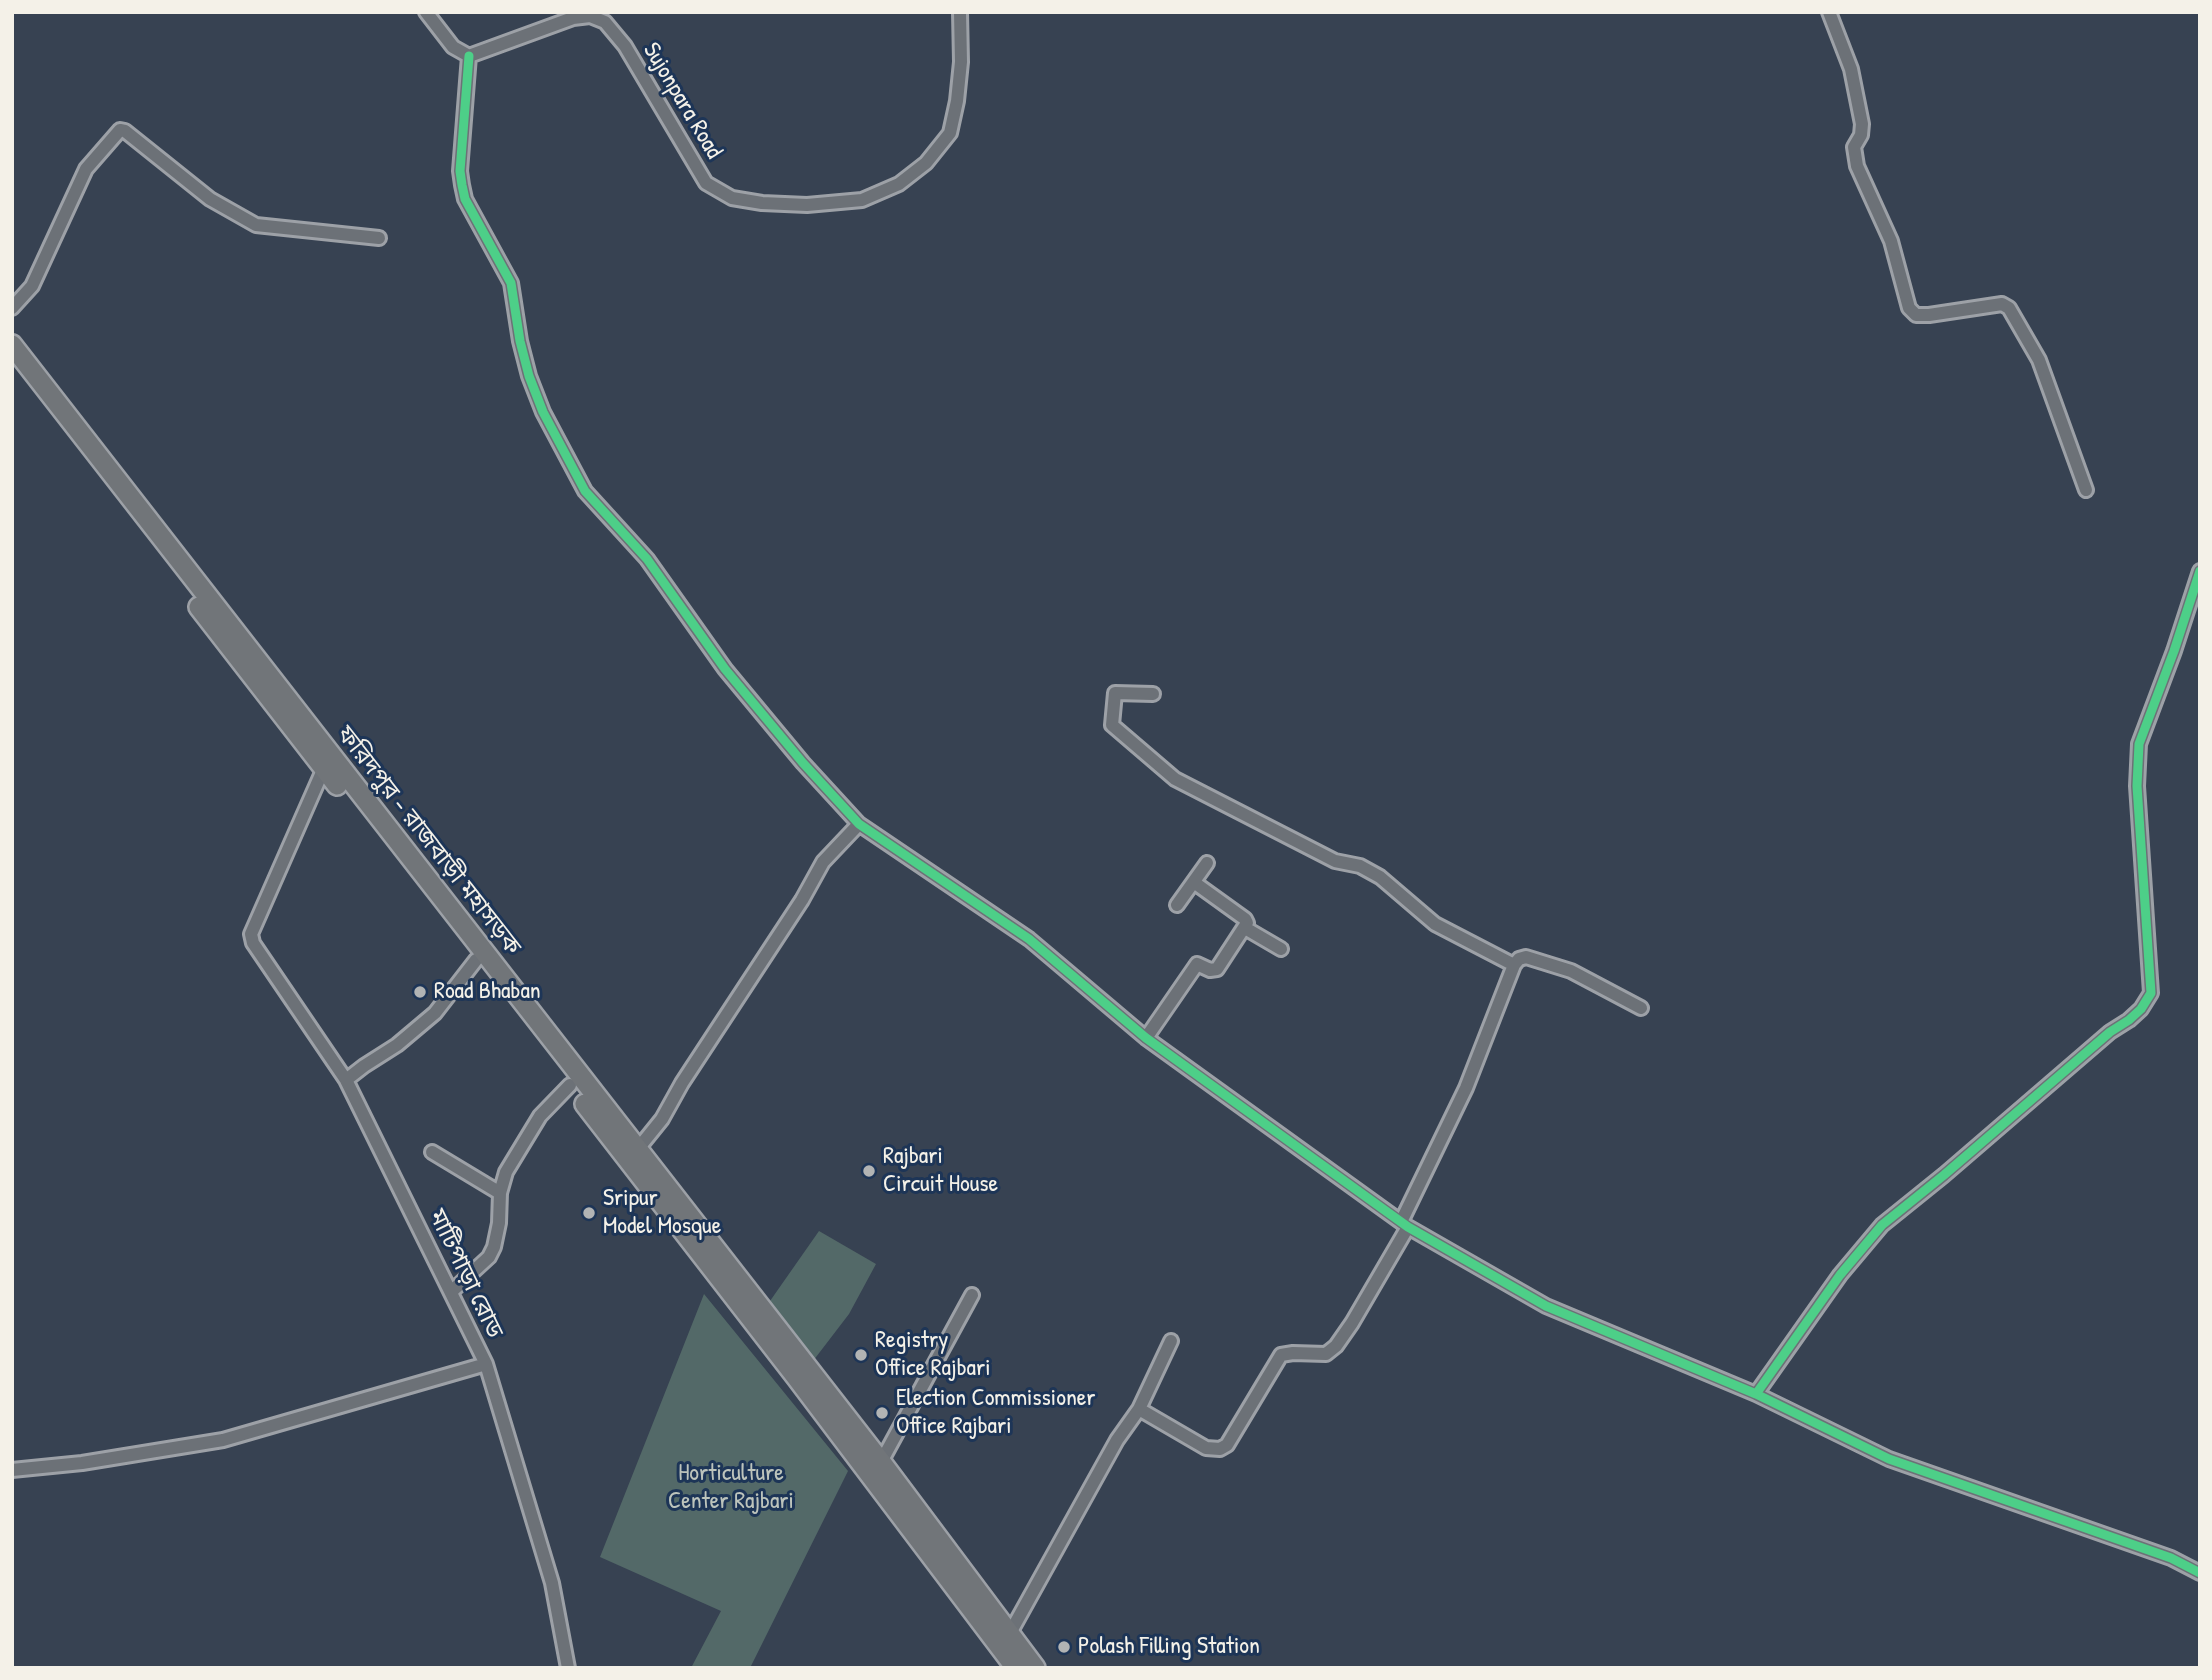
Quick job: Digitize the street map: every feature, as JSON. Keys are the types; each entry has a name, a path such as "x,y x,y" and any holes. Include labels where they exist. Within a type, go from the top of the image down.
{"main road":[{"name":"ফরিদপুর - রাজবাড়ী মহাসড়ক","path":"12,345 881,1462 1004,1637 1016,1668"},
{"name":"ফরিদপুর - রাজবাড়ী মহাসড়ক","path":"12,364 476,960 570,1085 1004,1637 1035,1668"}],"street":[{"path":"426,12 453,47 469,56"},
{"name":"Sujonpara Road","path":"572,15 590,16 604,22 625,46 706,183 732,198 762,203 807,205 862,200 899,184 926,163 950,133 961,62 960,12"},
{"path":"1829,12 1851,69 1862,124 1861,135 1854,147 1857,166 1891,241 1909,308 1916,315 1929,315 2002,304 2009,307 2039,360 2086,490"},
{"path":"469,56 572,15"},
{"path":"469,56 460,171 462,185 465,199 511,283 526,364 543,411 584,491 647,559 726,669 803,763 859,824 1029,939 1146,1038 1404,1224 1546,1306 1756,1394 1889,1459 2171,1558 2200,1573"},
{"path":"12,308 32,286 86,169 120,130 125,131 210,199 256,225 379,238"},
{"path":"1756,1394 1840,1275 1882,1225 2110,1032 2129,1020 2141,1009 2151,993 2137,786 2139,744 2200,571"},
{"path":"1153,694 1115,693 1112,725 1175,779 1335,861 1360,866 1380,877 1436,924 1514,965"},
{"name":"মাটিপাড়া রোড","path":"324,768 251,934 253,943 346,1080 486,1364 552,1583 568,1668"},
{"path":"637,1150 662,1119 682,1083 802,900 823,862 859,824"},
{"path":"1177,905 1207,863"},
{"path":"1146,1038 1197,964 1210,970 1217,969 1247,923 1195,883"},
{"path":"1245,928 1281,948"},
{"path":"1139,1409 1206,1448 1220,1449 1227,1446 1281,1355 1326,1354 1336,1346 1352,1323 1404,1224 1466,1088 1514,965 1519,959 1526,957 1571,971 1641,1008"},
{"path":"346,1080 397,1045 435,1013 476,960"},
{"path":"451,1292 489,1257 499,1223 500,1193 506,1172 540,1116 570,1085"},
{"path":"432,1152 500,1193"},
{"path":"881,1462 972,1295"},
{"path":"1004,1637 1139,1409 1171,1340"},
{"path":"12,1470 82,1463 223,1440 486,1364"}],"green space":[{"path":"819,1231 876,1264 849,1314 813,1361 770,1301"},
{"name":"Horticulture Center Rajbari","path":"704,1294 848,1471 750,1668 691,1668 721,1611 600,1557"}],"cycle path":[{"path":"469,56 460,171 462,185 465,199 511,283 520,341 529,376 543,412 585,491 647,559 725,669 803,763 859,824 1029,939 1146,1038 1408,1227 1546,1306 1756,1394 1889,1459 2171,1558 2200,1573"},
{"path":"1756,1394 1840,1275 1882,1225 2110,1032 2129,1020 2141,1009 2151,993 2137,786 2139,744 2200,571"}],"place":[{"name":"Road Bhaban","path":"420,992"},
{"name":"Rajbari Circuit House","path":"869,1171"},
{"name":"Sripur Model Mosque","path":"589,1213"},
{"name":"Registry Office Rajbari","path":"861,1355"},
{"name":"Election Commissioner Office Rajbari","path":"882,1413"},
{"name":"Polash Filling Station","path":"1064,1647"}]}
